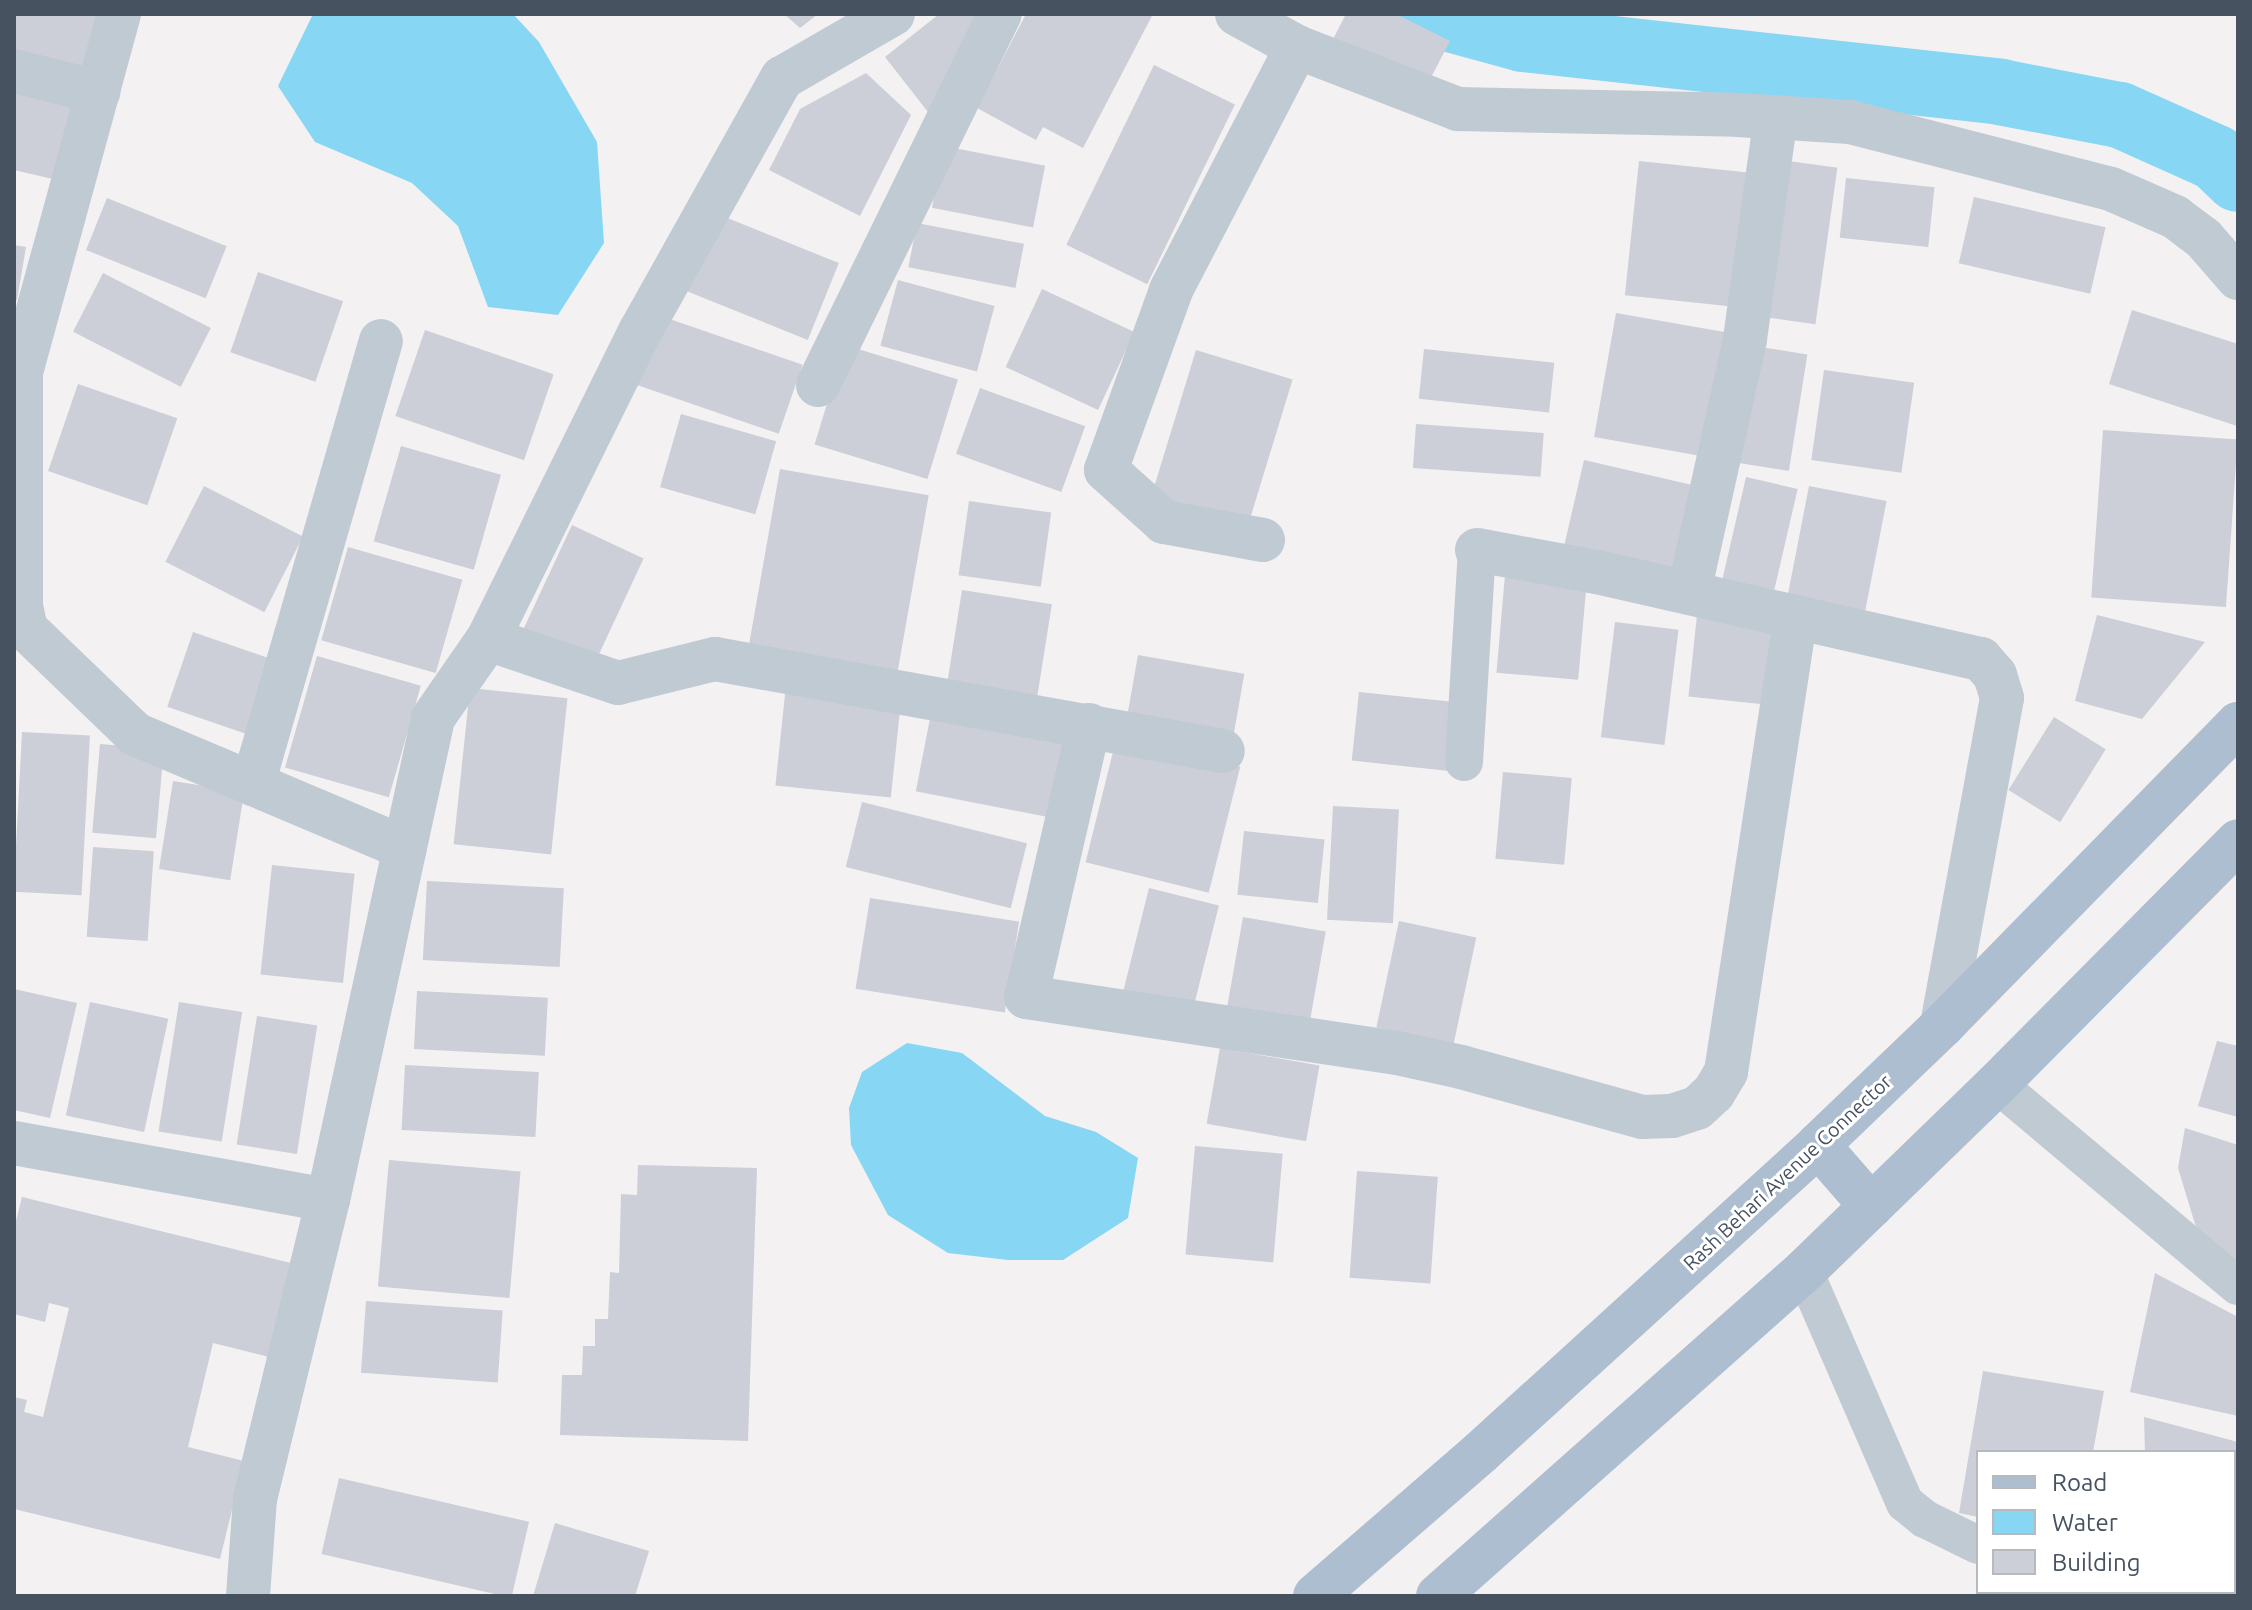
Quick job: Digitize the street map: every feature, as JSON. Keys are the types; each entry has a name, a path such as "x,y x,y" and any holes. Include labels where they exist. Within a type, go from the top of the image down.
{"main road":[{"name":"Rash Behari Avenue Connector","path":"1315,1596 1481,1452 1818,1145 1942,1026 2238,724"},
{"path":"1438,1596 1804,1271 1997,1084 2238,841"},
{"path":"1818,1145 1871,1206"}],"street":[{"path":"119,14 98,92 25,313 17,606 26,629 135,734 405,848"},
{"path":"248,1596 255,1499 328,1200 433,718 488,639 641,330 782,78 893,14"},
{"path":"818,385 1000,14"},
{"path":"1237,14 1297,47 1458,109 1776,117 1850,122 2111,189 2175,217 2204,239 2238,278"},
{"path":"1263,540 1164,522 1106,470 1171,290 1297,47"},
{"path":"14,71 98,92"},
{"path":"1689,592 1745,339 1776,117"},
{"path":"253,784 381,341"},
{"path":"1477,550 1689,592 1981,659 1995,675 2002,698 1942,1026"},
{"path":"1089,725 1026,997 1397,1053 1642,1117 1672,1116 1697,1108 1714,1092 1726,1072 1796,617"},
{"path":"488,639 618,683 715,659 1223,751"},
{"path":"14,1143 328,1200"}],"lane":[{"path":"1464,762 1477,550"},
{"path":"1997,1084 2238,1286"},
{"path":"1804,1271 1905,1503 1925,1519 1976,1544"}],"water":[{"path":"313,14 513,14 539,42 597,142 604,243 558,315 488,307 458,226 412,183 315,142 278,86"},
{"path":"907,1043 962,1053 1045,1116 1096,1132 1138,1158 1128,1218 1063,1260 1008,1260 948,1253 888,1215 851,1145 849,1108 862,1072"}],"building":[{"path":"14,14 111,14 97,75 14,54"},
{"path":"784,14 818,14 800,28"},
{"path":"939,14 981,14 928,112 885,57"},
{"path":"1026,14 1153,14 1083,148 1043,127 1036,140 977,108"},
{"path":"1346,14 1396,14 1450,41 1424,91 1331,43"},
{"path":"1154,65 1235,104 1147,284 1066,245"},
{"path":"866,73 911,115 860,216 769,170 800,109"},
{"path":"14,79 77,94 57,180 14,170"},
{"path":"944,146 1045,166 1033,227 932,208"},
{"path":"1775,159 1837,168 1815,324 1753,315"},
{"path":"1639,161 1755,173 1741,307 1625,295"},
{"path":"1846,178 1935,187 1928,247 1840,238"},
{"path":"1974,197 2106,227 2090,294 1959,263"},
{"path":"107,198 227,246 206,298 86,250"},
{"path":"710,211 839,263 808,340 679,288"},
{"path":"917,223 1024,244 1015,288 908,267"},
{"path":"14,245 26,247 17,300 14,300"},
{"path":"258,272 343,301 315,382 230,352"},
{"path":"103,273 211,328 181,387 73,332"},
{"path":"898,280 995,306 977,372 880,346"},
{"path":"1042,289 1134,332 1098,410 1006,367"},
{"path":"2132,310 2238,344 2237,426 2109,384"},
{"path":"1616,313 1734,334 1712,458 1594,437"},
{"path":"655,314 803,365 779,434 631,383"},
{"path":"425,330 554,374 524,460 395,416"},
{"path":"845,345 958,379 927,479 815,444"},
{"path":"1754,346 1807,354 1789,471 1736,463"},
{"path":"1424,349 1554,363 1549,412 1419,399"},
{"path":"1196,350 1293,380 1248,526 1151,496"},
{"path":"1824,370 1914,383 1901,473 1811,460"},
{"path":"78,384 177,418 147,505 48,471"},
{"path":"980,388 1085,426 1061,492 956,454"},
{"path":"681,414 776,441 755,514 660,487"},
{"path":"1416,424 1544,433 1541,477 1413,468"},
{"path":"2103,430 2238,439 2226,607 2091,598"},
{"path":"401,446 501,475 474,570 374,541"},
{"path":"1584,460 1701,487 1680,579 1563,552"},
{"path":"780,469 929,495 897,674 748,648"},
{"path":"1746,477 1798,489 1770,609 1718,597"},
{"path":"204,486 303,536 264,612 165,562"},
{"path":"1809,486 1887,501 1865,612 1787,597"},
{"path":"969,501 1051,513 1041,587 959,575"},
{"path":"572,525 644,558 594,664 523,631"},
{"path":"348,547 462,580 436,673 321,640"},
{"path":"1505,575 1587,582 1578,680 1496,673"},
{"path":"962,590 1052,604 1037,697 947,683"},
{"path":"1697,615 1779,624 1770,705 1688,697"},
{"path":"2097,615 2205,642 2142,719 2075,701"},
{"path":"1615,622 1679,630 1664,745 1601,737"},
{"path":"193,632 274,660 249,735 167,707"},
{"path":"1138,655 1244,674 1233,739 1127,720"},
{"path":"317,656 421,686 389,797 285,768"},
{"path":"786,685 901,697 891,798 775,785"},
{"path":"470,688 567,698 551,854 454,844"},
{"path":"1359,692 1461,703 1454,771 1352,761"},
{"path":"933,703 1071,730 1054,818 916,791"},
{"path":"2054,717 2106,749 2060,822 2008,790"},
{"path":"22,732 90,736 82,895 14,892"},
{"path":"1117,736 1240,767 1209,893 1086,862"},
{"path":"100,744 164,750 156,838 92,833"},
{"path":"1503,772 1572,778 1564,865 1495,859"},
{"path":"173,781 244,792 230,880 159,869"},
{"path":"862,802 1027,843 1011,908 846,867"},
{"path":"1333,806 1399,809 1393,923 1327,920"},
{"path":"1244,831 1325,839 1318,903 1237,895"},
{"path":"93,847 154,851 148,941 87,937"},
{"path":"272,865 355,874 343,983 261,974"},
{"path":"427,881 564,888 560,967 423,960"},
{"path":"1149,888 1219,905 1192,1011 1123,994"},
{"path":"870,898 1019,922 1005,1012 856,989"},
{"path":"1243,917 1326,932 1309,1029 1226,1014"},
{"path":"1399,921 1476,937 1454,1044 1376,1028"},
{"path":"14,989 77,1003 50,1118 14,1110"},
{"path":"417,991 548,998 545,1056 414,1049"},
{"path":"90,1002 168,1019 144,1132 66,1115"},
{"path":"179,1002 242,1012 222,1141 159,1131"},
{"path":"257,1016 317,1026 297,1154 237,1144"},
{"path":"2217,1041 2238,1046 2238,1117 2198,1106"},
{"path":"1220,1048 1319,1066 1306,1141 1207,1124"},
{"path":"405,1065 539,1072 535,1137 402,1130"},
{"path":"2185,1128 2238,1145 2238,1266 2199,1237 2178,1168"},
{"path":"1195,1146 1283,1154 1273,1262 1186,1255"},
{"path":"389,1160 520,1172 509,1298 378,1287"},
{"path":"638,1165 757,1168 748,1441 560,1435 562,1375 582,1375 583,1346 595,1346 595,1319 608,1319 610,1272 619,1273 621,1194 637,1195"},
{"path":"1357,1171 1438,1177 1430,1283 1350,1278"},
{"path":"22,1197 291,1263 269,1357 213,1343 188,1447 244,1461 220,1559 14,1509 14,1397 27,1400 24,1412 43,1417 69,1308 49,1303 45,1322 14,1314 14,1229"},
{"path":"2155,1273 2238,1317 2238,1416 2130,1392"},
{"path":"366,1301 503,1311 498,1382 361,1373"},
{"path":"1983,1371 2104,1391 2093,1450 1976,1450 1976,1517 1959,1513"},
{"path":"2144,1417 2238,1442 2236,1539 2236,1450 2145,1450"},
{"path":"339,1478 529,1522 512,1596 321,1554"},
{"path":"555,1523 649,1551 635,1596 533,1596"},
{"path":"2149,1594 2215,1594 2215,1596"}],"waterway":[{"path":"1431,14 1523,39 2000,92 2120,115 2216,158 2238,179"}]}
